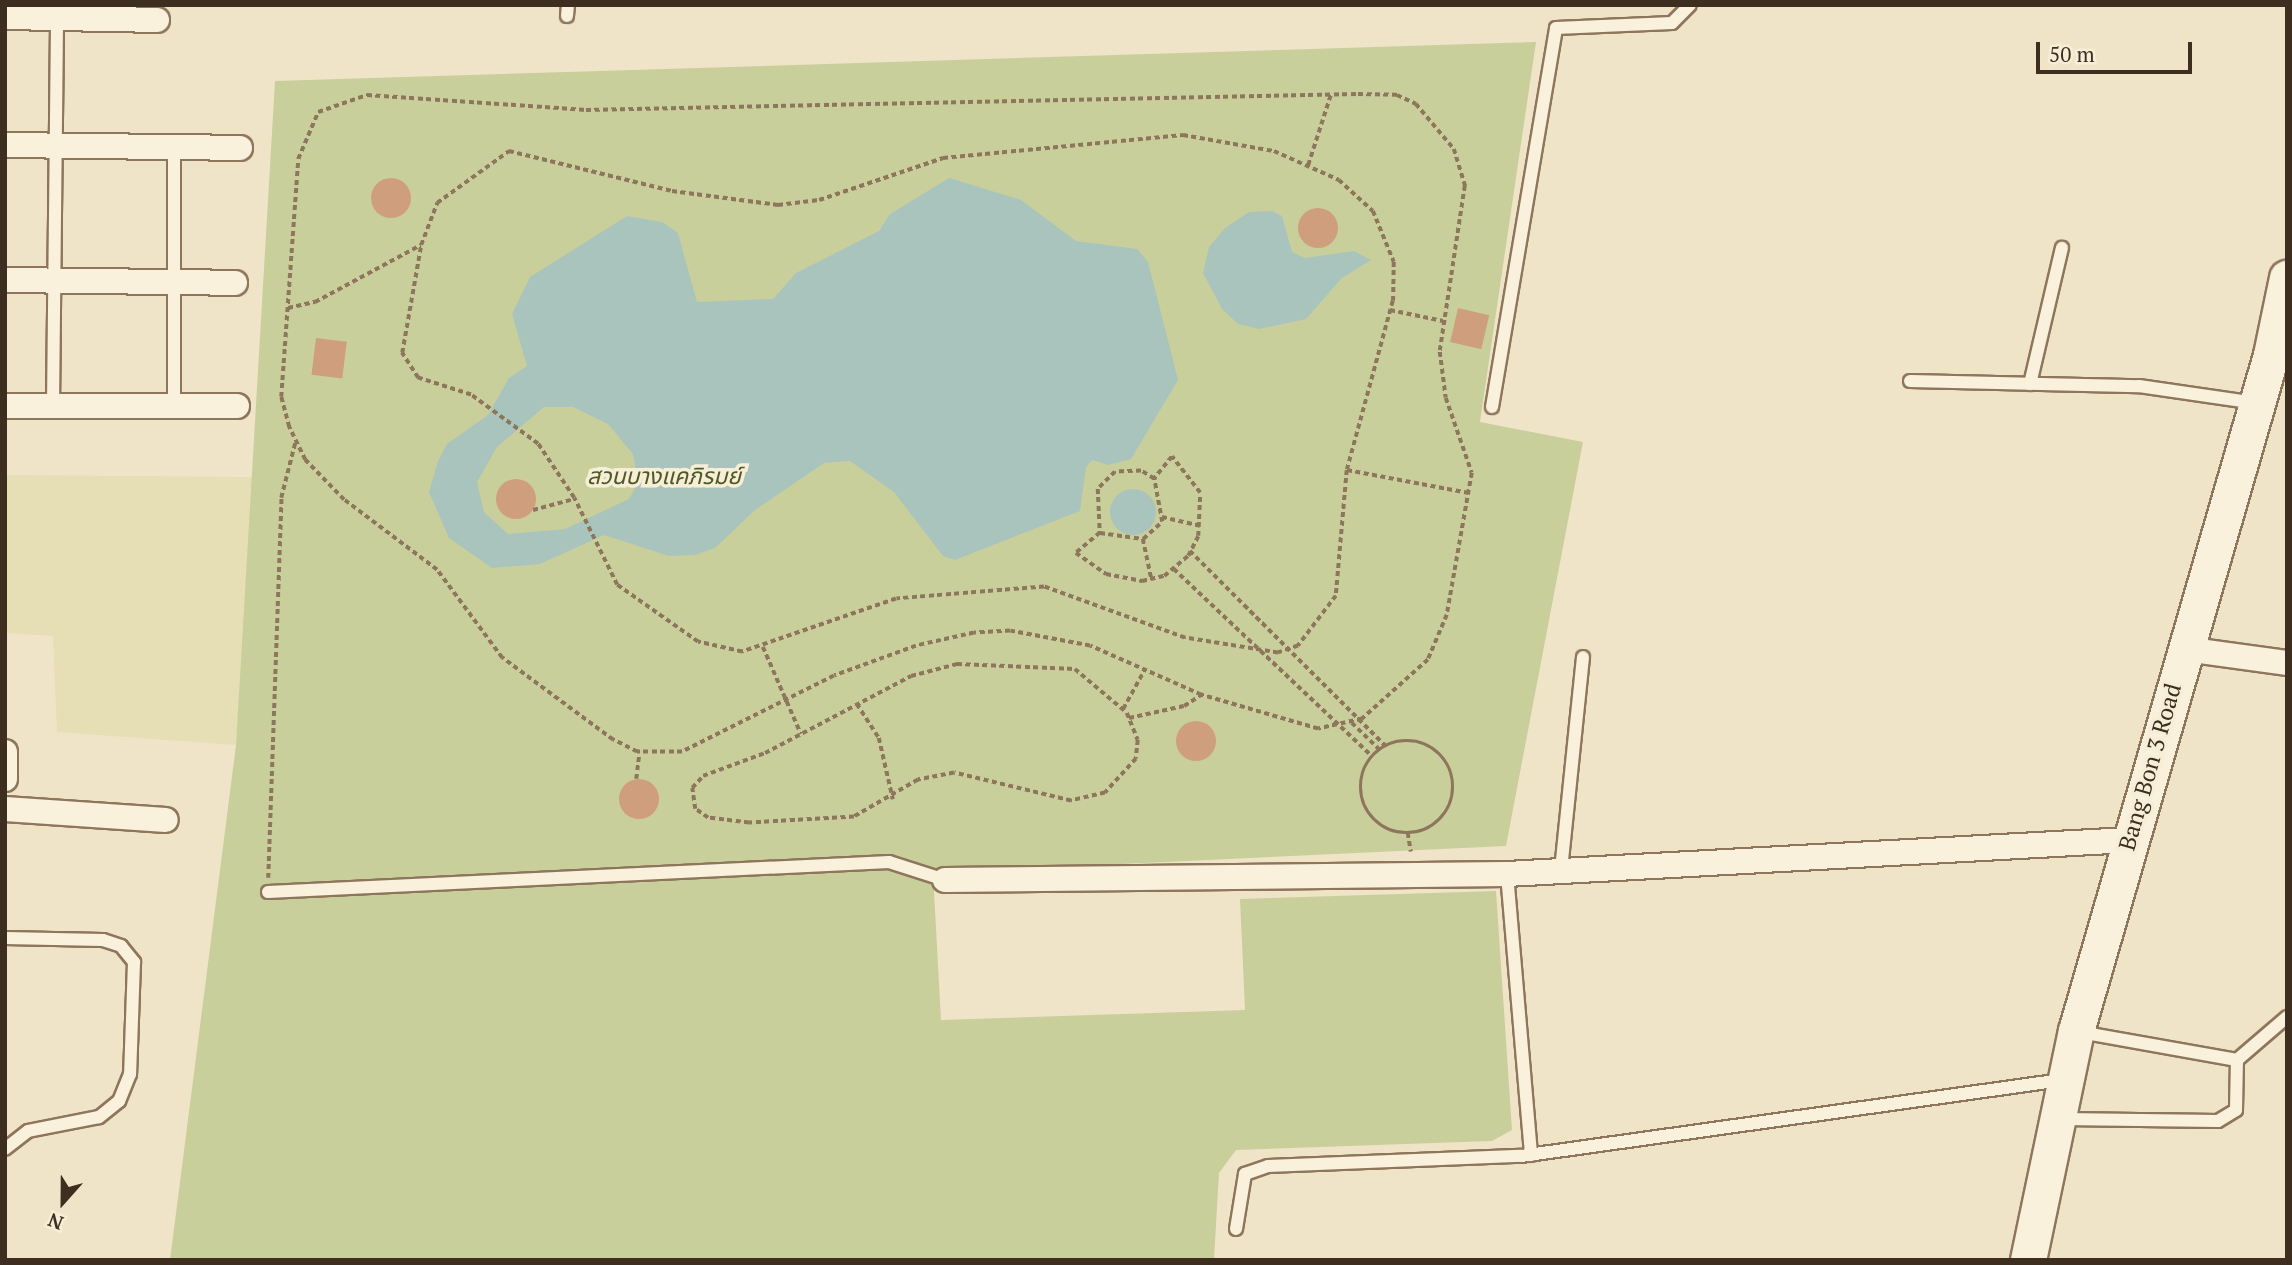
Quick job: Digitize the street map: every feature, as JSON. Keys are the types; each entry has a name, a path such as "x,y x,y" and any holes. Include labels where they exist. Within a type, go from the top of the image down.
{"main road":[{"name":"Bang Bon 3 Road","path":"2028,1260 2076,1031 2128,840 2185,649 2270,384 2287,278"}],"street":[{"path":"5,17 57,12 157,20"},
{"path":"5,145 240,148"},
{"path":"5,280 235,283"},
{"path":"5,406 237,406"},
{"path":"2185,649 2287,663"},
{"path":"5,752 5,779"},
{"path":"5,809 166,820"},
{"path":"945,880 1507,874 2128,840"}],"lane":[{"path":"1492,407 1556,28 1672,23 1690,5"},
{"path":"53,406 57,12"},
{"path":"174,147 174,406"},
{"path":"2030,384 2062,248"},
{"path":"1910,380 2139,386 2270,384"},
{"path":"1561,870 1583,657"},
{"path":"268,892 889,862 945,880"},
{"path":"1507,874 1531,1155"},
{"path":"5,938 103,940 121,946 134,962 130,1074 119,1101 99,1117 28,1131 5,1149"},
{"path":"2057,1119 2218,1121 2236,1110 2237,1060 2287,1017"},
{"path":"2076,1031 2237,1060"},
{"path":"1236,1229 1245,1174 1268,1166 1531,1155 2066,1080"}],"path":[{"path":"1308,166 1331,94"},
{"path":"1331,94 1407,99 1437,121 1454,149 1464,215 1443,321 1442,376 1470,456 1469,493 1447,615 1433,651 1410,680 1360,720 1341,727 1289,724 1201,695 1145,669 1053,637 974,633 916,646 786,700 682,752 639,753 557,703 502,659 437,570 344,500 305,460 295,440 281,397 287,308 298,159 306,131 318,112 355,97 586,110 1331,94"},
{"path":"1183,135 1274,152 1339,180 1373,211 1394,262 1390,310 1347,470 1336,596 1289,650 1263,652 1185,638 1044,587 896,599 844,612 763,648 742,652 698,642 640,606 605,568 575,498 538,444 512,422 407,367 401,332 421,245 437,203 509,151 672,191 778,205 819,200 943,158 1183,135"},
{"path":"287,308 315,302 421,245"},
{"path":"1390,310 1443,321"},
{"path":"268,892 281,498 295,440"},
{"path":"1143,539 1100,533 1076,553 1115,577 1151,579 1174,569 1190,551 1200,527 1200,494 1181,464 1172,457 1154,479"},
{"path":"1100,533 1094,500 1107,477 1131,468 1154,479"},
{"path":"1347,470 1469,493"},
{"path":"1154,479 1162,517"},
{"path":"533,510 575,498"},
{"path":"1162,517 1200,527"},
{"path":"1143,539 1162,517"},
{"path":"1143,539 1151,579"},
{"path":"1190,551 1386,746"},
{"path":"1174,569 1372,756"},
{"path":"763,648 801,734"},
{"path":"957,664 1047,664 1075,669 1123,709 1138,740 1136,760 1105,793 1071,801 954,774 918,780 893,799 854,817 749,822 708,818 695,809 692,788 702,776 801,734 858,704 911,676 957,664"},
{"path":"1123,709 1145,669"},
{"path":"1129,718 1184,706 1201,695"},
{"path":"858,704 880,737 893,799"},
{"path":"1352,723 1379,749"},
{"path":"1425,744 1448,764 1453,796 1437,822 1408,833 1369,815 1360,788 1372,756 1379,749 1386,746 1425,744"},
{"path":"636,779 639,753"}],"shaded area":[{"path":"5,475 255,477 236,745 57,732 53,636 5,633"}],"green space":[{"name":"สวนบางแคภิรมย์","path":"1536,42 1480,422 1583,442 1506,846 933,873 941,1020 1245,1010 1240,899 1496,891 1512,1130 1492,1141 1236,1150 1219,1173 1214,1260 170,1260 236,745 275,81"}],"water":[{"path":"949,178 1021,200 1076,241 1137,249 1148,262 1178,380 1131,459 1108,465 1092,460 1086,467 1080,511 955,560 943,556 894,492 850,461 824,463 755,510 715,548 695,555 669,556 604,535 540,564 492,568 449,538 429,492 438,461 447,444 488,415 509,378 527,366 512,314 530,277 627,216 662,222 678,233 697,302 773,299 796,273 879,231 890,214","holes":["544,407 573,407 608,424 633,454 638,483 629,499 565,529 508,534 484,512 477,482 497,447"]},
{"path":"1272,211 1282,216 1292,252 1305,258 1354,251 1371,260 1342,278 1306,319 1259,329 1238,324 1222,309 1203,273 1209,247 1225,228 1249,212"},
{"path":"1133,489 1150,495 1156,512 1150,529 1133,535 1116,529 1110,512 1116,495"}],"building":[{"path":"391,178 399,179 405,184 410,190 410,206 405,212 399,217 391,218 383,217 377,212 372,206 371,198 372,190 377,184 383,179"},
{"path":"1318,208 1326,209 1332,214 1337,220 1337,236 1332,242 1326,247 1318,248 1310,247 1304,242 1299,236 1298,228 1299,220 1304,214 1310,209"},
{"path":"1458,308 1489,315 1481,349 1450,342"},
{"path":"316,338 347,342 342,379 311,375"},
{"path":"516,479 524,480 530,485 535,491 535,507 530,513 524,518 516,519 508,518 502,513 497,507 496,499 497,491 502,485 508,480"},
{"path":"1196,721 1204,722 1210,727 1215,733 1215,749 1210,755 1204,760 1196,761 1188,760 1182,755 1177,749 1176,741 1177,733 1182,727 1188,722"},
{"path":"639,779 647,780 653,785 658,791 658,807 653,813 647,818 639,819 631,818 625,813 620,807 619,799 620,791 625,785 631,780"}]}
